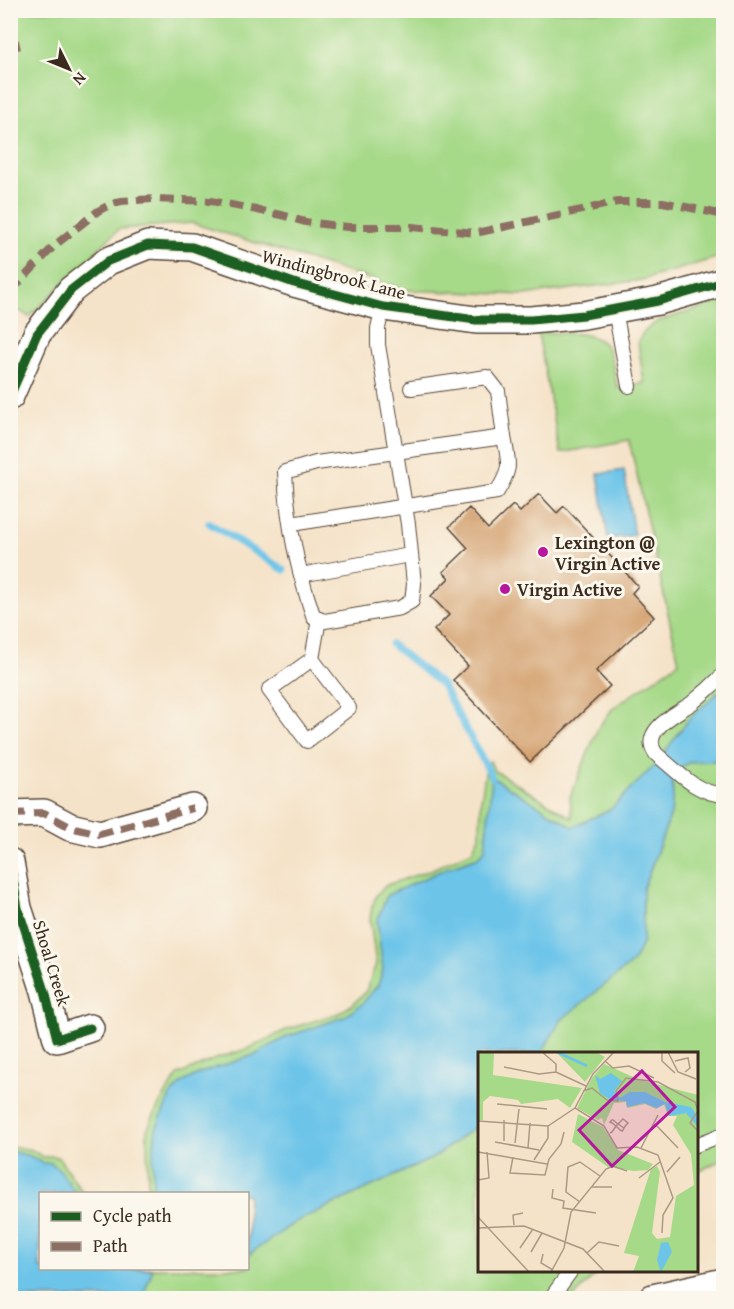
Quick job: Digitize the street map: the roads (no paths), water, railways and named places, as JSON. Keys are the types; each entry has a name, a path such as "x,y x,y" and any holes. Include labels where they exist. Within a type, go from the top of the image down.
{"street":[{"name":"Windingbrook Lane","path":"10,396 37,334 71,290 108,261 148,245 192,248 294,283 383,307 476,320 531,320 615,310 723,282"},
{"path":"10,814 45,813 70,827 100,834 193,808"},
{"name":"Shoal Creek","path":"10,862 14,909 45,991 57,1039 90,1028"},
{"path":"653,1299 723,1282"}],"lane":[{"path":"383,307 378,328 378,345 395,451 404,506 414,584 412,601 400,608 325,621 314,618 301,575 291,524 285,472 316,463 395,451 504,436"},
{"path":"615,310 629,386"},
{"path":"291,524 497,492 508,475 509,464 498,391 488,377 411,388"},
{"path":"301,575 410,555"},
{"path":"312,659 349,708 307,741 269,690 312,659 319,619"},
{"path":"723,674 691,703 663,723 654,733 651,741 651,747 656,754 703,792 723,795"},
{"path":"698,1144 723,1134"},
{"path":"551,1299 569,1273"}],"water":[{"path":"624,470 634,535 608,539 598,474"},
{"path":"723,688 723,760 690,762 681,767 672,781 671,814 643,889 643,942 633,962 561,1020 542,1052 478,1052 478,1125 433,1158 297,1221 249,1254 249,1192 153,1192 153,1154 156,1129 170,1096 183,1082 200,1073 257,1054 286,1037 344,1017 362,1004 378,985 383,970 377,921 387,895 478,857 485,849 492,777 573,827 611,809 656,764 688,720"},
{"path":"10,1151 30,1156 42,1163 51,1163 59,1169 75,1192 39,1192 39,1270 153,1270 142,1298 11,1298"}],"waterway":[{"path":"209,523 284,570"},
{"path":"391,644 442,685 492,777"}],"place":[{"name":"Lexington @ Virgin Active","path":"543,552"},
{"name":"Virgin Active","path":"505,589"}]}
